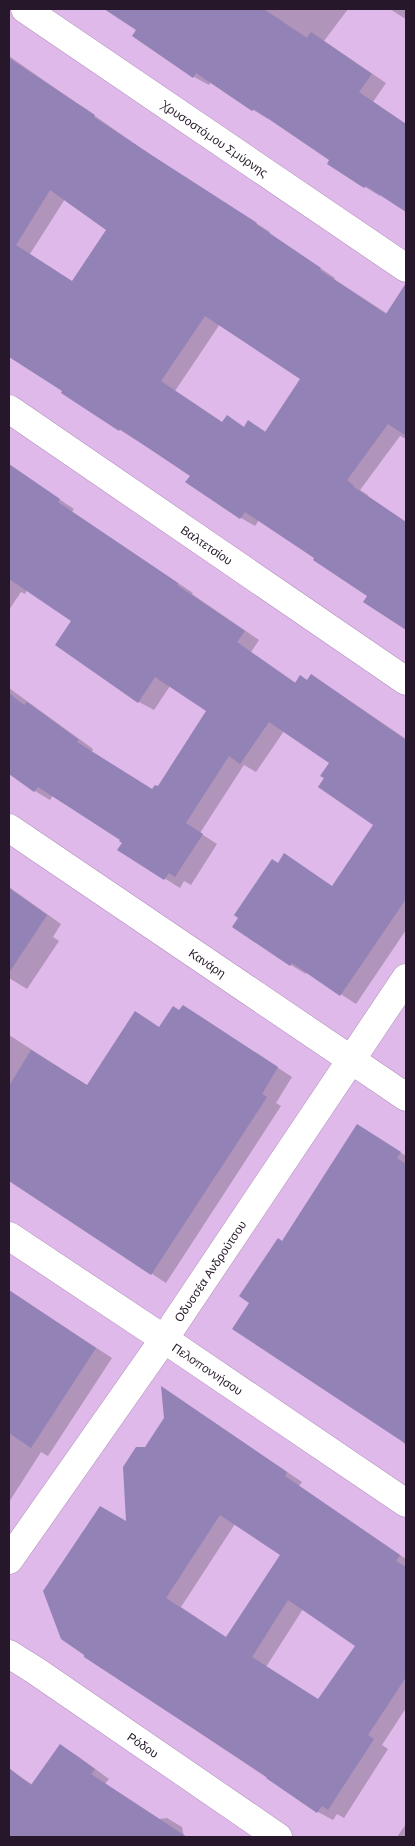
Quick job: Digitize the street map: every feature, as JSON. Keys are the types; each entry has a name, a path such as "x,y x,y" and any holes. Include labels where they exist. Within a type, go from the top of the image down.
{"street":[{"name":"Χρυσοστόμου Σμύρνης","path":"25,9 406,268"},
{"name":"Βαλτετσίου","path":"9,409 406,680"},
{"name":"Κανάρη","path":"9,828 406,1097"},
{"name":"Οδυσσέα Ανδρούτσου","path":"9,1560 164,1338 406,978"},
{"name":"Πελοποννήσου","path":"9,1236 164,1338 406,1503"},
{"name":"Ρόδου","path":"9,1654 278,1837"}],"building":[{"path":"104,9 264,9 307,38 311,32 372,74 359,92 406,124 406,212 327,164 329,160 254,109 252,111 196,73 193,78 132,36 136,30"},
{"path":"9,58 95,115 94,117 257,223 321,268 320,270 386,314 406,283 406,436 388,424 347,480 354,487 406,522 406,630 363,602 367,596 313,560 314,558 245,512 240,519 185,482 190,476 120,429 119,431 61,393 62,391 9,357","holes":["50,190 106,230 72,281 16,245","205,316 300,379 265,432 248,420 244,427 227,415 222,422 161,381"]},
{"path":"9,464 60,499 58,502 245,631 237,642 295,683 300,675 307,680 311,674 406,740 406,899 340,996 292,963 290,966 232,927 238,918 234,915 272,859 278,863 284,853 332,886 373,825 318,787 324,778 320,776 329,763 269,722 240,764 229,756 225,762 186,823 203,834 175,877 169,873 164,880 117,850 122,843 120,840 38,787 34,792 9,774 9,693 24,705 27,702 79,740 77,742 152,789 155,785 158,786 206,711 155,677 138,703 55,645 71,621 9,579"},
{"path":"9,888 47,915 9,973"},
{"path":"183,1005 278,1067 262,1094 267,1097 151,1275 9,1181 9,1086 31,1050 87,1085 135,1011 159,1027 173,1006 179,1010"},
{"path":"357,1124 401,1152 397,1158 406,1164 406,1444 232,1329 249,1303 239,1296 278,1238 282,1241"},
{"path":"9,1290 96,1348 31,1448 9,1433"},
{"path":"161,1386 287,1472 285,1476 400,1555 396,1561 406,1567 406,1677 368,1735 374,1739 328,1810 322,1806 317,1813 267,1777 84,1657 84,1655 61,1639 43,1591 100,1506 126,1521 123,1467 136,1447 145,1447 164,1418","holes":["220,1515 280,1555 226,1637 166,1598","288,1600 355,1646 318,1699 252,1657"]},
{"path":"60,1744 95,1769 91,1774 187,1837 9,1837 9,1768 31,1785"}]}
